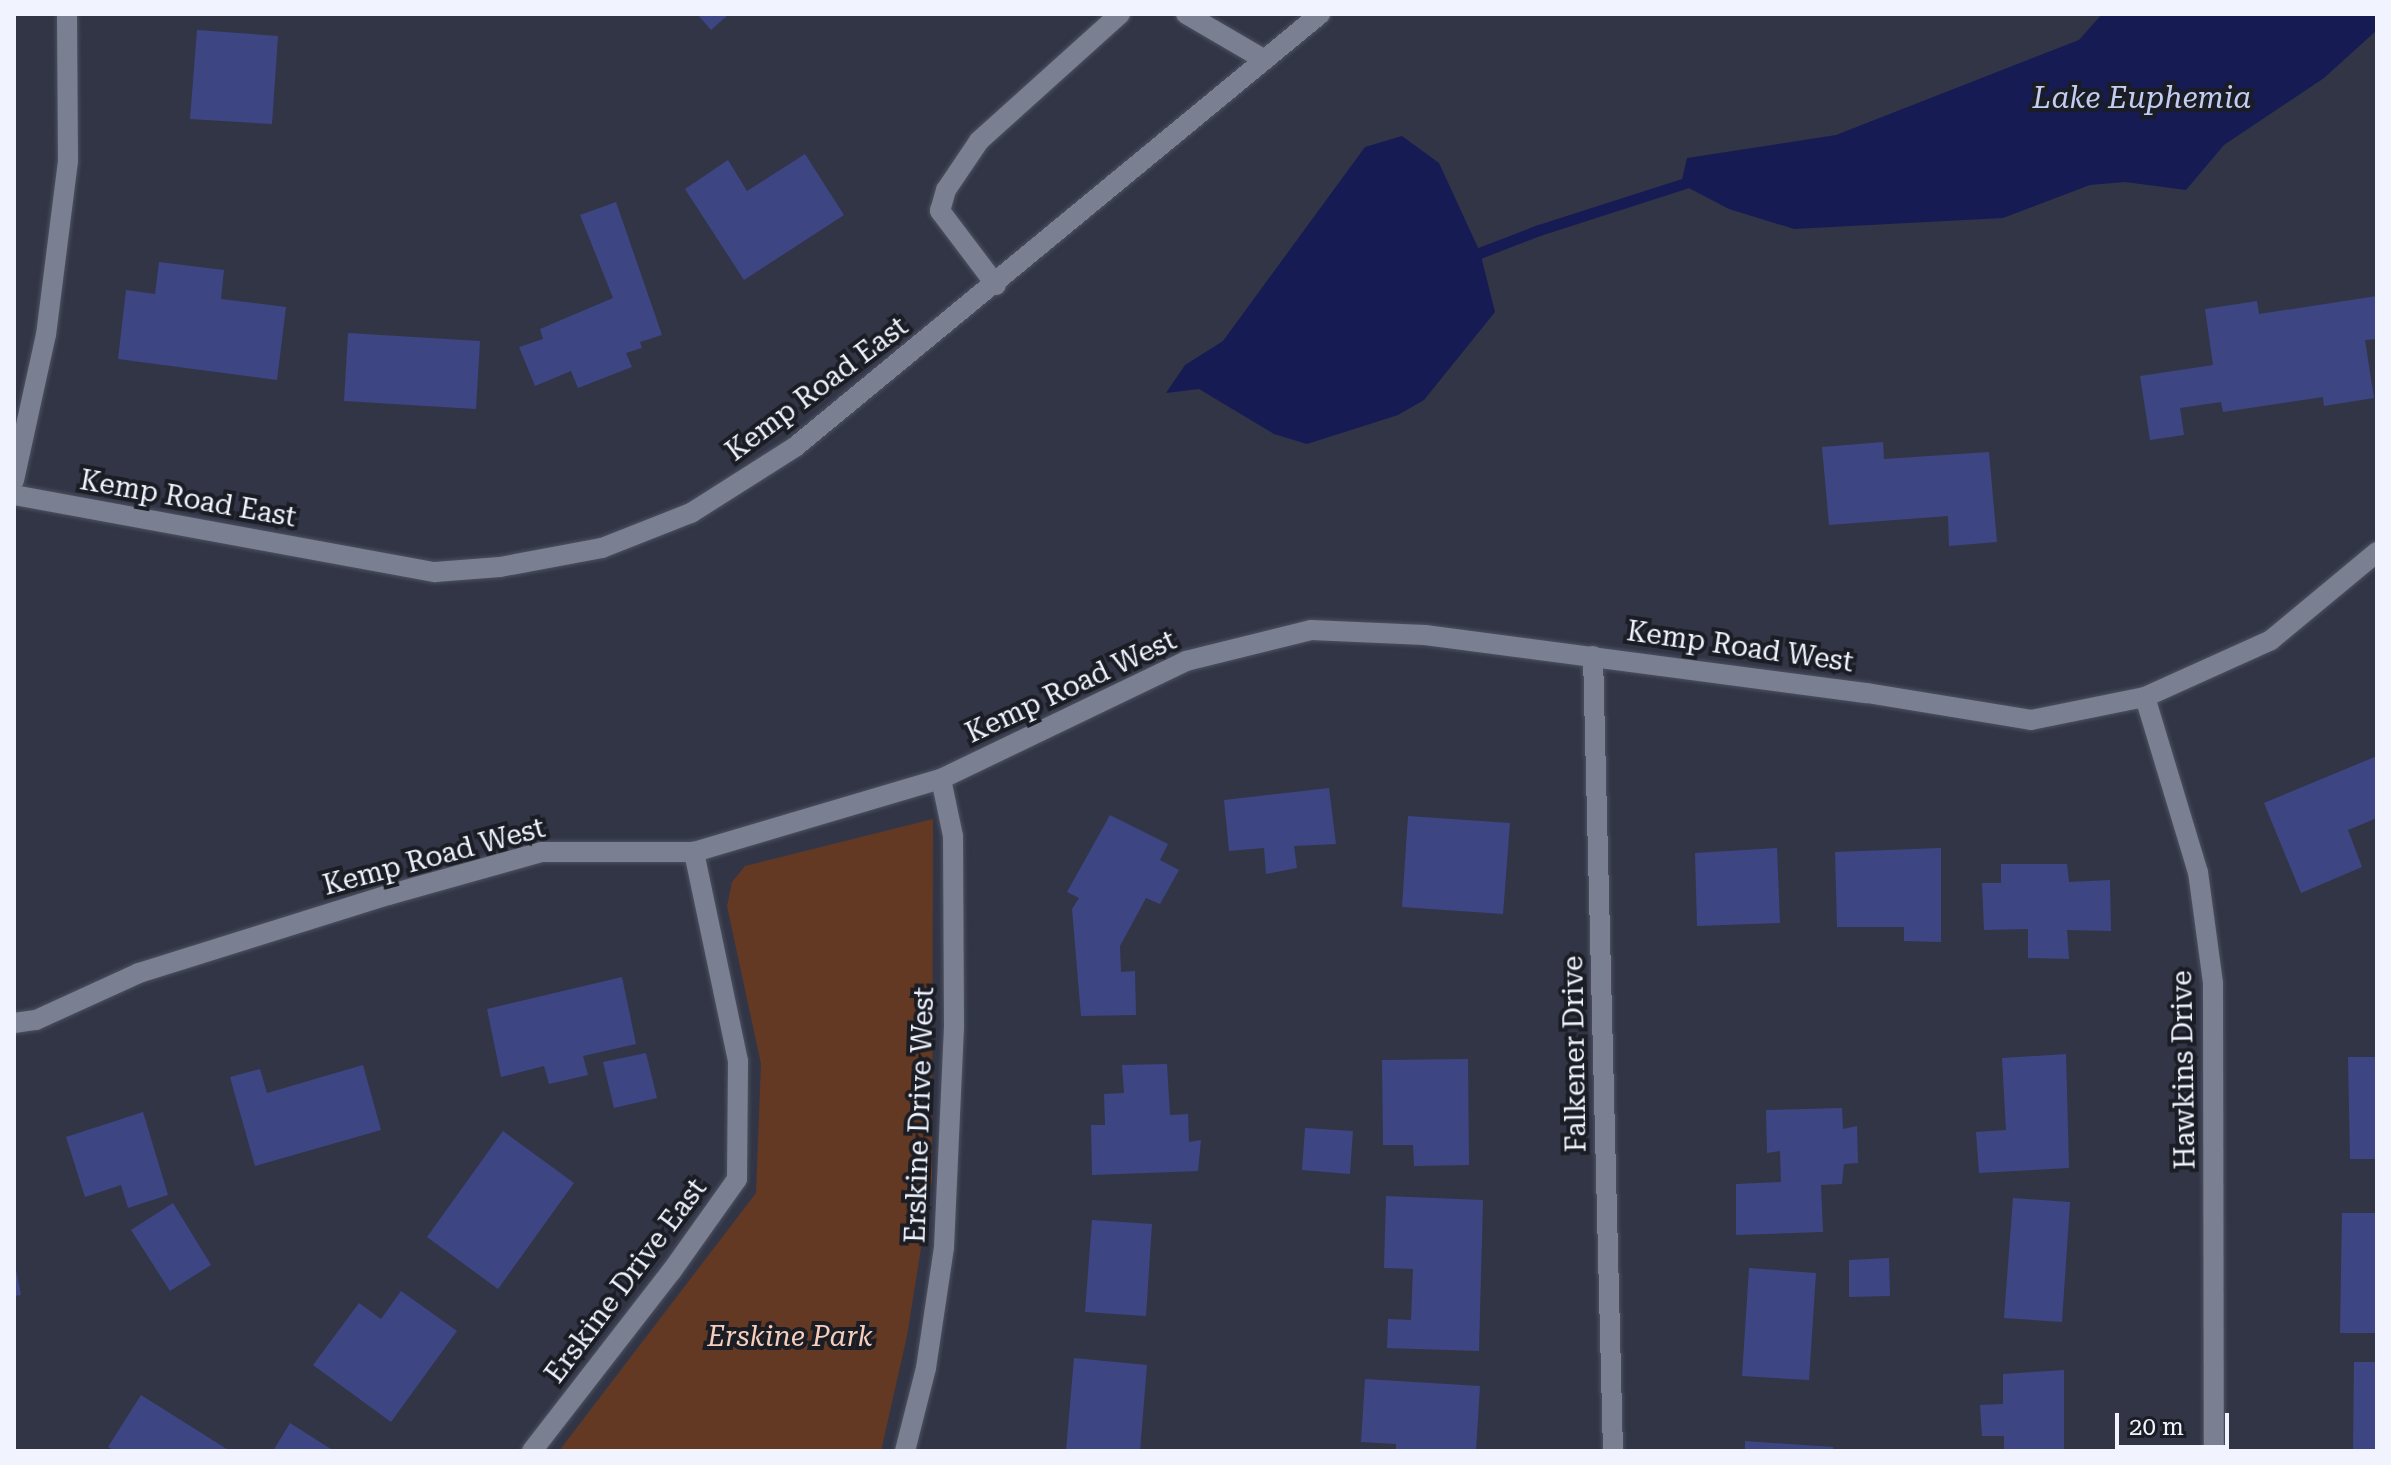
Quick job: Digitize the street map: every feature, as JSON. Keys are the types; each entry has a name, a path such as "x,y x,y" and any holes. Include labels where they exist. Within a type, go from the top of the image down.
{"street":[{"path":"14,480 46,335 68,160 67,14"},
{"path":"996,285 940,211 946,190 979,141 1120,14"},
{"path":"1186,14 1265,60"},
{"name":"Kemp Road East","path":"14,495 435,572 500,567 602,548 691,513 795,447 996,285 1320,14"},
{"name":"Kemp Road West","path":"14,1023 36,1020 139,973 388,895 542,852 694,852 941,779 1186,661 1311,630 1425,635 1593,656 1867,693 2031,720 2145,697 2271,640 2377,552"},
{"name":"Falkener Drive","path":"1593,656 1613,1451"},
{"name":"Hawkins Drive","path":"2145,697 2198,872 2213,983 2214,1451"},
{"name":"Erskine Drive West","path":"905,1451 926,1368 944,1247 954,1025 953,836 941,779"},
{"name":"Erskine Drive East","path":"532,1451 671,1272 737,1179 738,1061 694,852"}],"green space":[{"name":"Erskine Park","path":"933,819 932,1179 907,1336 881,1451 559,1451 756,1193 761,1064 727,906 732,882 745,866"}],"water":[{"name":"Lake Euphemia","path":"2102,14 2377,14 2377,30 2324,78 2224,145 2186,190 2125,182 2090,185 2003,218 1794,229 1729,209 1681,184 1687,158 1836,135 2079,40"},
{"path":"1402,136 1439,163 1480,252 1495,312 1424,400 1398,415 1307,444 1274,434 1199,389 1166,393 1185,365 1223,341 1365,147"}],"building":[{"path":"697,14 729,14 711,30"},
{"path":"197,30 278,36 272,124 190,119"},
{"path":"805,154 844,215 744,280 685,189 728,160 747,191"},
{"path":"616,202 662,335 640,342 642,348 626,353 632,367 578,388 571,371 535,386 519,347 543,339 540,329 613,298 580,215"},
{"path":"159,262 224,270 221,299 286,307 277,380 118,359 126,290 155,294"},
{"path":"2377,296 2377,339 2365,340 2374,398 2324,406 2323,397 2223,412 2221,402 2180,408 2184,435 2150,440 2140,376 2213,365 2205,309 2257,301 2259,314"},
{"path":"348,333 480,341 476,409 344,401"},
{"path":"1883,442 1884,459 1989,452 1997,542 1949,546 1948,516 1829,525 1822,447"},
{"path":"2377,756 2377,818 2348,830 2362,867 2301,893 2264,803"},
{"path":"1329,788 1336,844 1294,846 1297,868 1266,874 1264,848 1229,851 1224,800"},
{"path":"1110,815 1168,844 1160,860 1179,870 1160,904 1146,898 1120,946 1121,972 1135,971 1136,1015 1081,1016 1072,909 1079,898 1067,892"},
{"path":"1408,816 1510,823 1503,914 1402,907"},
{"path":"1777,848 1780,923 1697,926 1695,853"},
{"path":"1941,848 1941,942 1904,941 1904,927 1837,927 1835,852"},
{"path":"2001,864 2067,864 2069,882 2110,880 2111,931 2067,930 2069,959 2028,958 2028,929 1984,930 1982,883 2001,883"},
{"path":"622,977 636,1044 583,1056 588,1075 549,1084 544,1066 501,1077 487,1009"},
{"path":"646,1053 657,1098 614,1108 603,1062"},
{"path":"2066,1054 2069,1168 1979,1173 1976,1132 2006,1130 2002,1058"},
{"path":"2348,1057 2377,1057 2377,1159 2350,1159"},
{"path":"1468,1059 1469,1165 1414,1166 1413,1145 1383,1145 1382,1060"},
{"path":"1167,1064 1170,1115 1188,1114 1189,1142 1201,1140 1198,1171 1092,1175 1091,1125 1105,1125 1104,1094 1124,1093 1122,1065"},
{"path":"363,1065 381,1130 255,1166 230,1077 260,1069 267,1093"},
{"path":"1842,1108 1843,1129 1857,1126 1858,1163 1844,1164 1842,1184 1821,1185 1823,1232 1736,1235 1736,1184 1781,1182 1780,1151 1767,1153 1766,1110"},
{"path":"143,1112 168,1195 128,1208 121,1185 85,1197 66,1137"},
{"path":"1305,1128 1353,1131 1350,1174 1302,1170"},
{"path":"503,1131 574,1183 498,1289 427,1237"},
{"path":"1386,1196 1483,1200 1479,1351 1387,1348 1388,1319 1411,1320 1413,1269 1384,1268"},
{"path":"2013,1198 2070,1202 2062,1322 2004,1318"},
{"path":"173,1203 211,1265 170,1291 131,1230"},
{"path":"2342,1213 2377,1213 2377,1333 2340,1333"},
{"path":"1092,1220 1152,1224 1146,1316 1085,1312"},
{"path":"1889,1258 1890,1296 1849,1297 1849,1260"},
{"path":"14,1260 21,1295 14,1296"},
{"path":"1749,1268 1816,1273 1809,1380 1742,1376"},
{"path":"401,1291 457,1331 391,1422 313,1365 359,1303 381,1319"},
{"path":"1074,1358 1147,1365 1140,1451 1066,1451"},
{"path":"2354,1362 2377,1362 2377,1451 2353,1451"},
{"path":"2064,1370 2064,1451 2004,1451 2004,1436 1982,1436 1980,1405 2003,1404 2003,1374"},
{"path":"1365,1379 1480,1386 1476,1451 1396,1451 1396,1444 1361,1442"},
{"path":"141,1395 230,1451 115,1451 108,1447"},
{"path":"290,1423 334,1451 273,1451"},
{"path":"1745,1441 1833,1447 1833,1451 1745,1451"}],"waterway":[{"path":"1469,257 1539,230 1695,180"}]}
